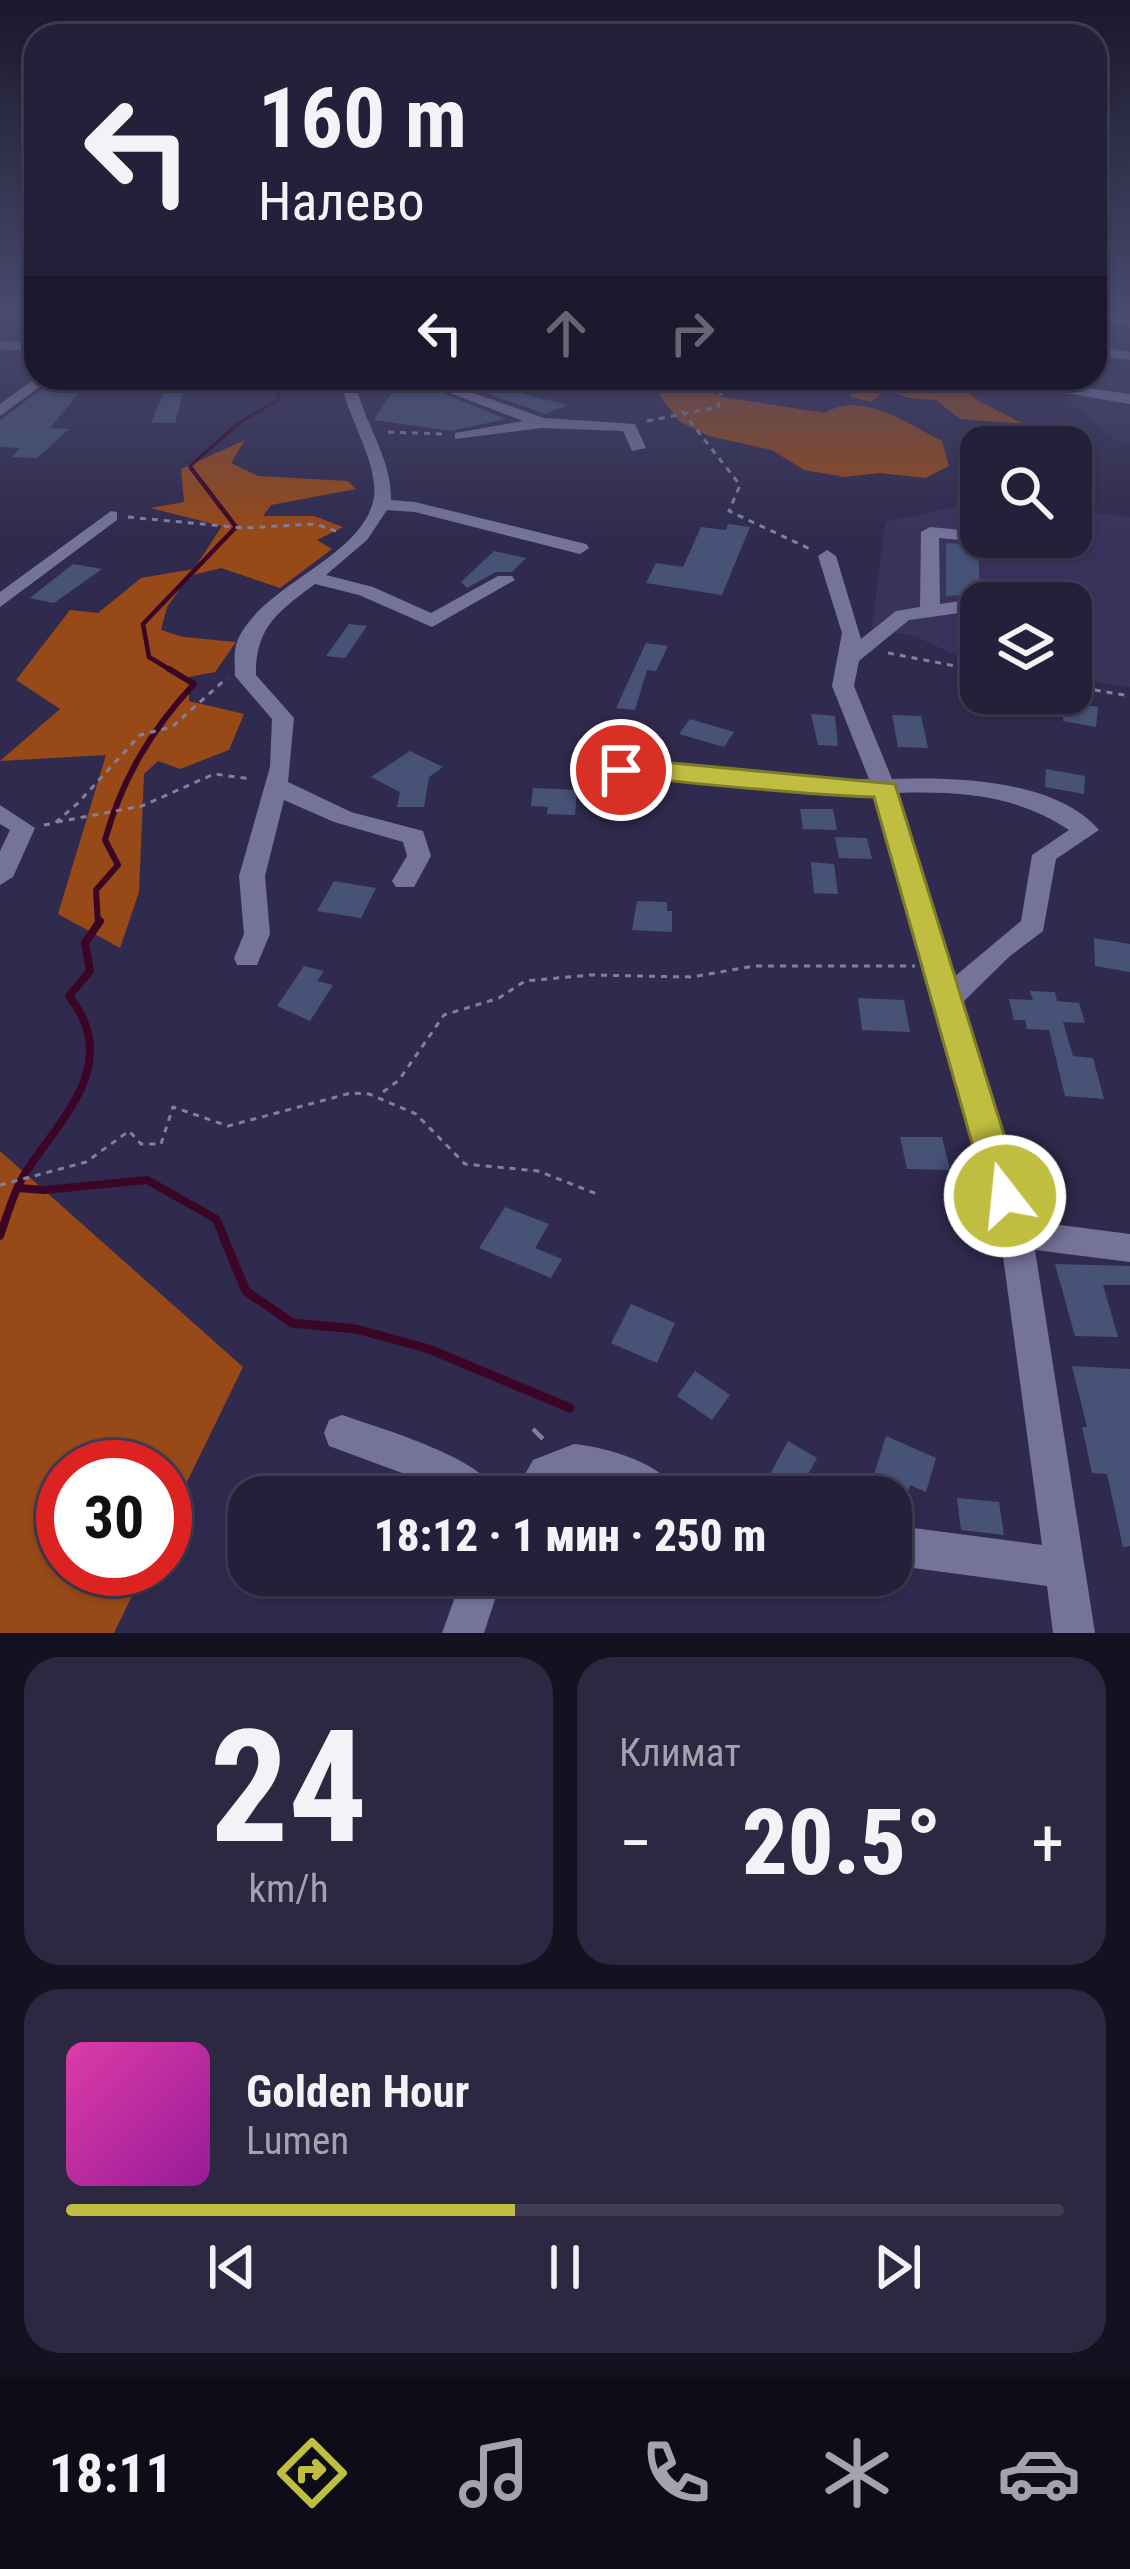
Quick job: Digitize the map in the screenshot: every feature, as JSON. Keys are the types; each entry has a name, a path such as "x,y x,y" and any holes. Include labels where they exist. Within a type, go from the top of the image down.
{"street":[{"path":"0,411 29,390"},
{"path":"247,958 257,934 252,876 281,766 283,718 246,669 246,644 261,620 358,537 382,504 381,477 348,403 348,390"},
{"path":"471,390 542,423"},
{"path":"1072,390 1130,399"},
{"path":"1091,393 1087,403 1130,415"},
{"path":"461,436 542,423 628,427 638,448"},
{"path":"382,504 415,507 580,548"},
{"path":"0,601 111,516"},
{"path":"930,609 930,532 960,535"},
{"path":"827,556 852,633 867,647"},
{"path":"311,577 366,591 432,620 505,580"},
{"path":"960,606 903,615 867,647 843,686 885,790 1016,1234 1074,1633"},
{"path":"621,770 885,790 934,784 992,790 1052,804 1087,830 1045,855 1034,926 1000,949 947,1000"},
{"path":"276,785 306,804 365,827 414,837 419,856 404,881"},
{"path":"0,813 23,828 0,877"},
{"path":"1016,1234 1130,1247"},
{"path":"342,1433 424,1462 447,1476"},
{"path":"544,1476 563,1465 629,1476"},
{"path":"912,1548 1062,1568"},
{"path":"463,1633 476,1596"}],"path":[{"path":"628,427 682,410 718,407 724,390"},
{"path":"682,410 717,465 740,485 729,512 827,556"},
{"path":"362,432 461,436"},
{"path":"111,516 244,528 315,524 358,537"},
{"path":"867,647 960,667"},
{"path":"55,823 140,735 172,728 181,713 246,669"},
{"path":"1092,690 1130,696"},
{"path":"23,828 92,813 127,811 199,775 232,773 276,785"},
{"path":"382,1093 399,1080 444,1015 499,998 525,981 692,977 754,966 937,966"},
{"path":"0,1186 60,1168 78,1170 112,1151 130,1131 141,1144 161,1144 173,1107 183,1106 229,1127 351,1093 382,1093 435,1129 465,1164 538,1171 597,1194"}],"shaded area":[{"path":"1130,385 1130,443 1120,443 1055,390"},
{"path":"660,390 707,390 722,397 825,413 839,407 869,407 942,441 949,466 925,478 879,473 845,477 804,470 772,450 709,436 679,421"},
{"path":"851,390 885,390 871,402 851,397"},
{"path":"885,390 965,390 1024,424 960,419 936,400"},
{"path":"245,440 231,463 258,476 348,481 356,489 271,505 263,516 314,516 343,527 317,540 332,549 280,588 221,568 189,576 167,607 161,630 236,642 215,672 189,677 189,701 244,714 229,750 180,769 158,761 144,774 139,892 120,948 58,914 106,755 0,761 60,709 16,680 70,610 98,613 141,578 194,569 222,526 150,508 184,502 181,469"},
{"path":"960,506 960,558 1092,558 1092,512 1130,517 1130,687 1092,682 1092,582 960,582 960,657 917,637 872,627 885,522"},
{"path":"0,1151 243,1367 192,1472 192,1440 36,1440 36,1596 132,1596 114,1633 0,1633"}],"building":[{"path":"40,390 81,390 50,428 69,429 37,458 12,457 20,448 0,447 0,420"},
{"path":"165,390 184,390 175,423 151,423"},
{"path":"393,390 435,390 506,419 451,431 374,420"},
{"path":"478,390 531,390 523,394 568,405 545,414"},
{"path":"728,524 750,527 722,595 646,583 656,563 683,567 701,527 726,530"},
{"path":"946,543 960,544 960,558 979,558 980,582 960,582 960,595 946,596"},
{"path":"494,551 526,558 512,572 496,572 467,588 461,582"},
{"path":"73,564 102,569 54,603 30,598"},
{"path":"349,624 367,626 345,658 326,656"},
{"path":"646,643 668,646 656,671 647,670 635,710 616,708"},
{"path":"1092,706 1098,707 1096,727 1063,721 1064,714 1092,714"},
{"path":"811,714 835,716 838,746 818,745"},
{"path":"892,715 921,716 928,748 898,747"},
{"path":"690,719 734,732 724,747 679,734"},
{"path":"410,751 443,767 429,777 424,807 397,807 400,792 371,777"},
{"path":"1046,769 1085,776 1084,794 1045,787"},
{"path":"612,781 644,784 639,809 622,808 620,821 603,819"},
{"path":"533,788 577,790 575,815 547,814 548,807 531,806"},
{"path":"800,809 833,809 837,830 803,829"},
{"path":"835,837 867,838 872,859 839,858"},
{"path":"811,862 834,864 838,894 814,893"},
{"path":"334,881 376,888 361,918 317,911"},
{"path":"637,901 667,902 672,932 632,930"},
{"path":"1094,938 1130,944 1130,972 1095,966"},
{"path":"304,966 324,971 317,981 333,985 310,1021 277,1006"},
{"path":"1030,991 1055,992 1057,1001 1079,1003 1085,1023 1063,1022 1073,1056 1093,1058 1104,1099 1065,1096 1049,1030 1027,1029 1025,1020 1014,1020 1009,999 1033,1000"},
{"path":"858,998 904,1000 910,1032 862,1030"},
{"path":"900,1137 942,1137 950,1170 907,1169"},
{"path":"505,1207 549,1224 535,1248 562,1259 551,1278 479,1248"},
{"path":"1055,1264 1130,1266 1130,1285 1103,1285 1118,1337 1075,1336"},
{"path":"631,1304 675,1323 657,1363 611,1343"},
{"path":"1072,1366 1130,1369 1130,1546 1123,1547 1107,1474 1092,1473"},
{"path":"695,1371 730,1395 712,1420 677,1396"},
{"path":"886,1436 936,1458 926,1492 912,1486 912,1476 874,1476"},
{"path":"788,1441 817,1458 807,1476 770,1474"},
{"path":"957,1498 999,1502 1004,1535 961,1530"}],"waterway":[{"path":"194,471 190,466 239,423 279,399 278,390"},
{"path":"98,924 96,890 118,865 105,840 120,796 151,737 194,684 149,657 143,624 236,527 191,468"},
{"path":"0,1236 20,1182 69,1111 88,1067 90,1044 84,1021 69,996 90,971 85,943 98,924"},
{"path":"18,1188 44,1190 147,1180 216,1219 225,1239"},
{"path":"223,1236 246,1291 292,1323 356,1329 429,1349 570,1408"}],"route":[{"path":"621,770 885,790 1005,1196"}]}
